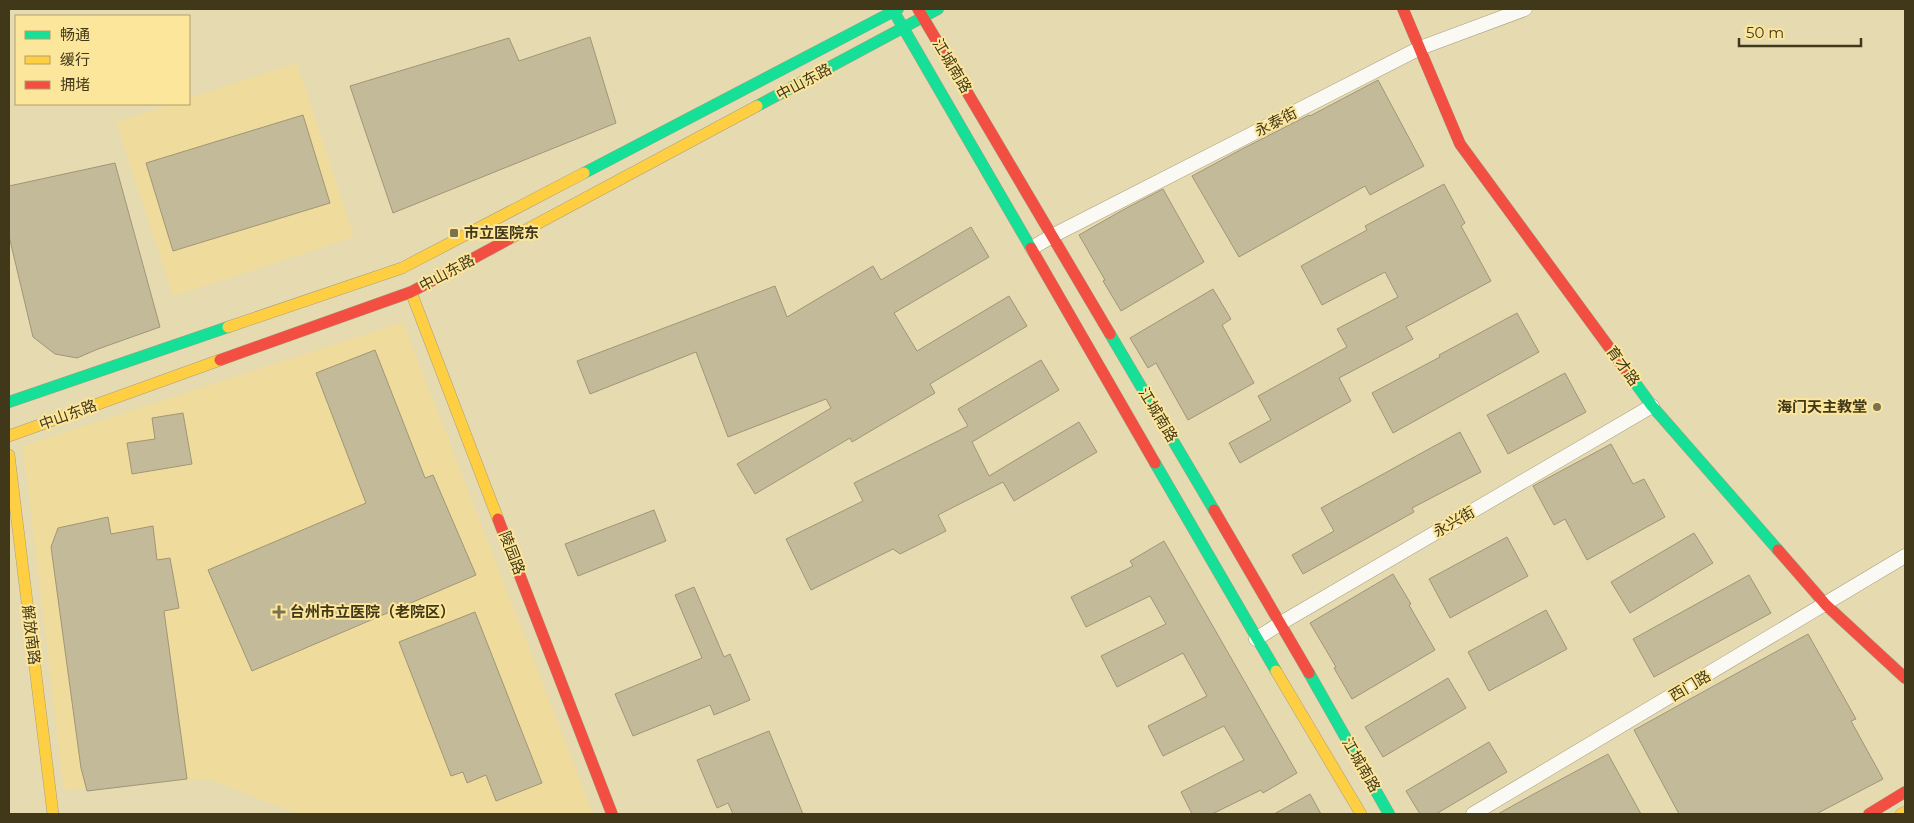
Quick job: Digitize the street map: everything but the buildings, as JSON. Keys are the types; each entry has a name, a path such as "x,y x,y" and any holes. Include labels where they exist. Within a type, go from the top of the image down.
{"main road":[{"name":"中山东路","path":"9,436 412,292 903,28 920,13 938,9"},
{"name":"育才路","path":"1403,9 1460,144 1652,406 1826,605 1905,678"},
{"name":"中山东路","path":"9,402 402,268 894,10"},
{"name":"江城南路","path":"894,10 1256,639 1361,814"},
{"name":"江城南路","path":"920,13 1281,623 1389,814"},
{"name":"陵园路","path":"412,292 612,814"},
{"name":"解放南路","path":"9,455 54,814"},
{"path":"1869,814 1905,792"}],"street":[{"name":"永泰街","path":"1032,248 1052,236 1420,48 1525,9"},
{"name":"永兴街","path":"1256,639 1652,406"},
{"name":"西门路","path":"1473,814 1826,605 1905,556"}],"shaded area":[{"path":"297,63 354,237 173,296 116,122 169,105 190,105 190,98"},
{"name":"台州市立医院（老院区）","path":"403,322 593,814 299,814 208,779 64,790 23,446"}],"traffic: fast":[{"path":"584,173 898,9"},
{"path":"757,106 938,9"},
{"path":"897,17 1031,248"},
{"path":"9,402 228,327"},
{"path":"1110,334 1214,510"},
{"path":"1628,373 1652,406 1778,550"},
{"path":"1155,463 1276,671"},
{"path":"1309,673 1389,814"}],"traffic: slow":[{"path":"509,239 757,106"},
{"path":"228,327 402,268 584,173"},
{"path":"411,292 498,519"},
{"path":"9,436 220,360"},
{"path":"9,455 53,814"},
{"path":"1276,671 1361,814"},
{"path":"1901,814 1905,812"}],"traffic: jam":[{"path":"918,9 1110,334"},
{"path":"1403,9 1460,144 1628,373"},
{"path":"220,360 411,292 509,239"},
{"path":"1031,248 1155,463"},
{"path":"1214,510 1309,673"},
{"path":"498,519 612,814"},
{"path":"1778,550 1826,605 1905,678"},
{"path":"1869,814 1905,792"}],"place":[{"name":"市立医院东","path":"454,233"},
{"name":"海门天主教堂","path":"1877,407"},
{"name":"台州市立医院（老院区）","path":"279,612"}]}
